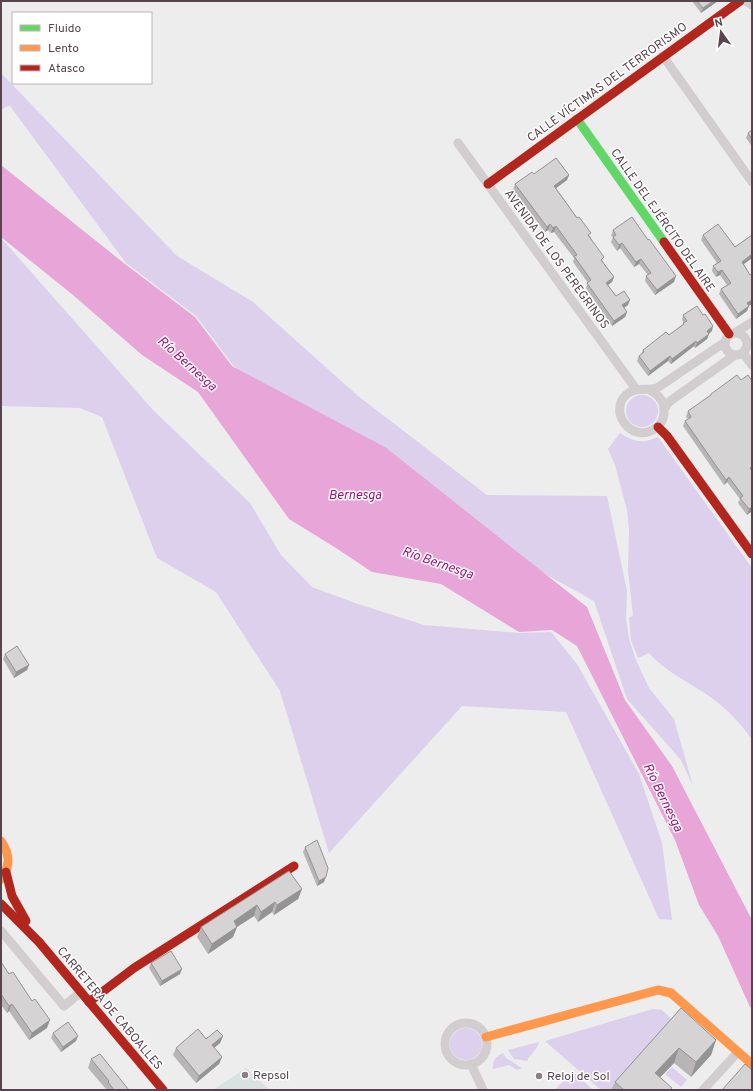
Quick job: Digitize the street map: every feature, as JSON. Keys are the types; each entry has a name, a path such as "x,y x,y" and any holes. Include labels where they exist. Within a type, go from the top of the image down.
{"street":[{"name":"CALLE VÍCTIMAS DEL TERRORISMO","path":"488,184 740,1"},
{"path":"746,1 752,5"},
{"path":"663,56 752,182"},
{"name":"CALLE DEL EJÉRCITO DEL AIRE","path":"576,119 730,336"},
{"name":"AVENIDA DE LOS PEREGRINOS","path":"458,143 636,389"},
{"path":"650,390 663,385 730,336 752,322"},
{"path":"744,348 728,352 724,346 730,336 740,333 745,337 744,348 752,365"},
{"path":"664,409 673,399 744,348"},
{"path":"636,389 650,390 657,394 660,398 664,409 664,416 658,427 651,431 639,432 628,428 623,422 620,414 620,406 623,399 636,389"},
{"path":"658,427 667,436 752,554"},
{"name":"CARRETERA DE CABOALLES","path":"1,841 9,856 9,864 4,876 16,906 39,942"},
{"path":"89,1002 134,968 294,866"},
{"name":"CARRETERA DE CABOALLES","path":"1,904 39,942 163,1090"},
{"path":"1,931 64,1006 81,992"},
{"path":"486,1037 658,990 671,993 752,1064"},
{"path":"461,1023 475,1025 482,1030 486,1037 487,1046 484,1054 479,1060 471,1064 464,1065 450,1059 444,1045 448,1031 461,1023"},
{"path":"703,1090 738,1052"},
{"path":"471,1064 483,1090"}],"shaded area":[{"path":"1,73 177,256 253,302 358,396 487,495 607,496 627,591 626,618 629,639 636,660 649,688 674,719 693,786 681,760 627,699 594,601 362,473 233,365 196,316 126,263 10,106 1,110"},
{"path":"1,238 153,410 250,503 281,555 312,587 355,603 424,625 519,633 551,632 577,664 639,774 662,843 672,920 659,919 566,712 462,706 329,853 280,691 216,592 157,558 102,417 80,408 1,406"},
{"path":"639,395 645,395 655,402 658,411 657,417 651,424 645,427 639,427 629,420 626,414 626,408 633,398"},
{"path":"620,433 638,441 647,441 658,437 752,568 752,740 732,716 709,696 663,666 649,653 638,658 631,640 629,618 633,615 628,571 629,529 627,510 615,465 608,449"},
{"path":"653,1009 662,1010 675,1022 612,1090 601,1090 545,1041"},
{"path":"463,1028 469,1028 479,1035 482,1044 481,1050 475,1057 469,1060 463,1060 453,1053 450,1047 450,1041 457,1031"},
{"path":"539,1042 527,1061 514,1059 508,1050"},
{"path":"503,1053 506,1058 522,1068 517,1070 509,1065 493,1069 495,1059"},
{"path":"672,1067 687,1080 681,1087 665,1074"},
{"name":"Repsol","path":"246,1068 270,1090 213,1090"},
{"path":"572,1071 593,1090 555,1090"}],"water":[{"name":"Bernesga","path":"1,165 125,264 195,317 232,366 385,447 587,607 625,700 672,766 752,920 752,1009 718,936 699,905 675,840 577,646 552,630 519,632 441,584 372,572 289,519 198,392 142,355 73,295 1,237"}],"building":[{"path":"697,1 713,1 703,8"},
{"path":"752,130 752,139 748,133"},
{"path":"556,158 569,175 554,186 577,218 579,217 591,233 588,235 604,257 601,260 614,277 606,283 616,296 624,291 630,300 622,305 627,312 614,321 587,283 591,280 574,256 577,255 556,226 553,228 550,224 547,227 515,184 532,172 534,174"},
{"path":"632,217 676,276 657,290 646,276 651,273 641,259 636,262 622,243 619,245 613,237 616,235 613,230"},
{"path":"718,224 735,247 752,235 752,254 742,262 750,275 752,274 752,300 747,303 749,306 738,314 721,289 731,283 722,270 718,272 713,266 721,261 703,235"},
{"path":"697,306 703,315 705,314 713,326 707,331 709,334 697,343 696,341 672,359 670,356 650,371 639,356 644,352 643,350 666,332 669,335 684,324 683,323 687,321 683,315"},
{"path":"737,375 741,380 748,375 752,381 752,466 750,468 752,471 752,507 749,509 740,498 743,496 729,477 726,480 685,421 691,417 688,411"},
{"path":"17,646 29,665 16,672 5,654"},
{"path":"317,840 328,868 326,877 319,881 305,847"},
{"path":"289,871 302,889 277,905 275,902 261,912 257,905 234,921 237,927 212,944 201,927"},
{"path":"171,951 182,969 162,981 151,963"},
{"path":"1,962 9,974 13,972 32,1001 35,999 50,1020 32,1033 12,1004 9,1006 1,994"},
{"path":"681,1008 716,1040 696,1062 679,1048 655,1073 672,1088 670,1090 624,1090 615,1082"},
{"path":"68,1022 78,1036 63,1047 53,1033"},
{"path":"198,1029 206,1039 217,1030 223,1036 212,1045 222,1057 199,1076 176,1048"},
{"path":"100,1054 129,1090 114,1090 108,1082 109,1081 91,1059"},
{"path":"745,1064 752,1070 752,1090 722,1090"}],"traffic: fast":[{"path":"577,119 664,242"}],"traffic: slow":[{"path":"1,841 8,855 8,865 1,879"},
{"path":"486,1037 658,990 671,993 752,1064"}],"traffic: jam":[{"path":"488,184 740,1"},
{"path":"664,242 729,334"},
{"path":"658,427 667,436 752,554"},
{"path":"89,1002 134,968 294,866"},
{"path":"6,872 12,896 26,921"},
{"path":"1,904 39,942 163,1090"}],"place":[{"name":"Repsol","path":"245,1075"},
{"name":"Reloj de Sol","path":"539,1076"}],"water label":[{"name":"Río Bernesga","path":"188,363"},
{"name":"Río Bernesga","path":"438,562"},
{"name":"Río Bernesga","path":"664,797"}]}
